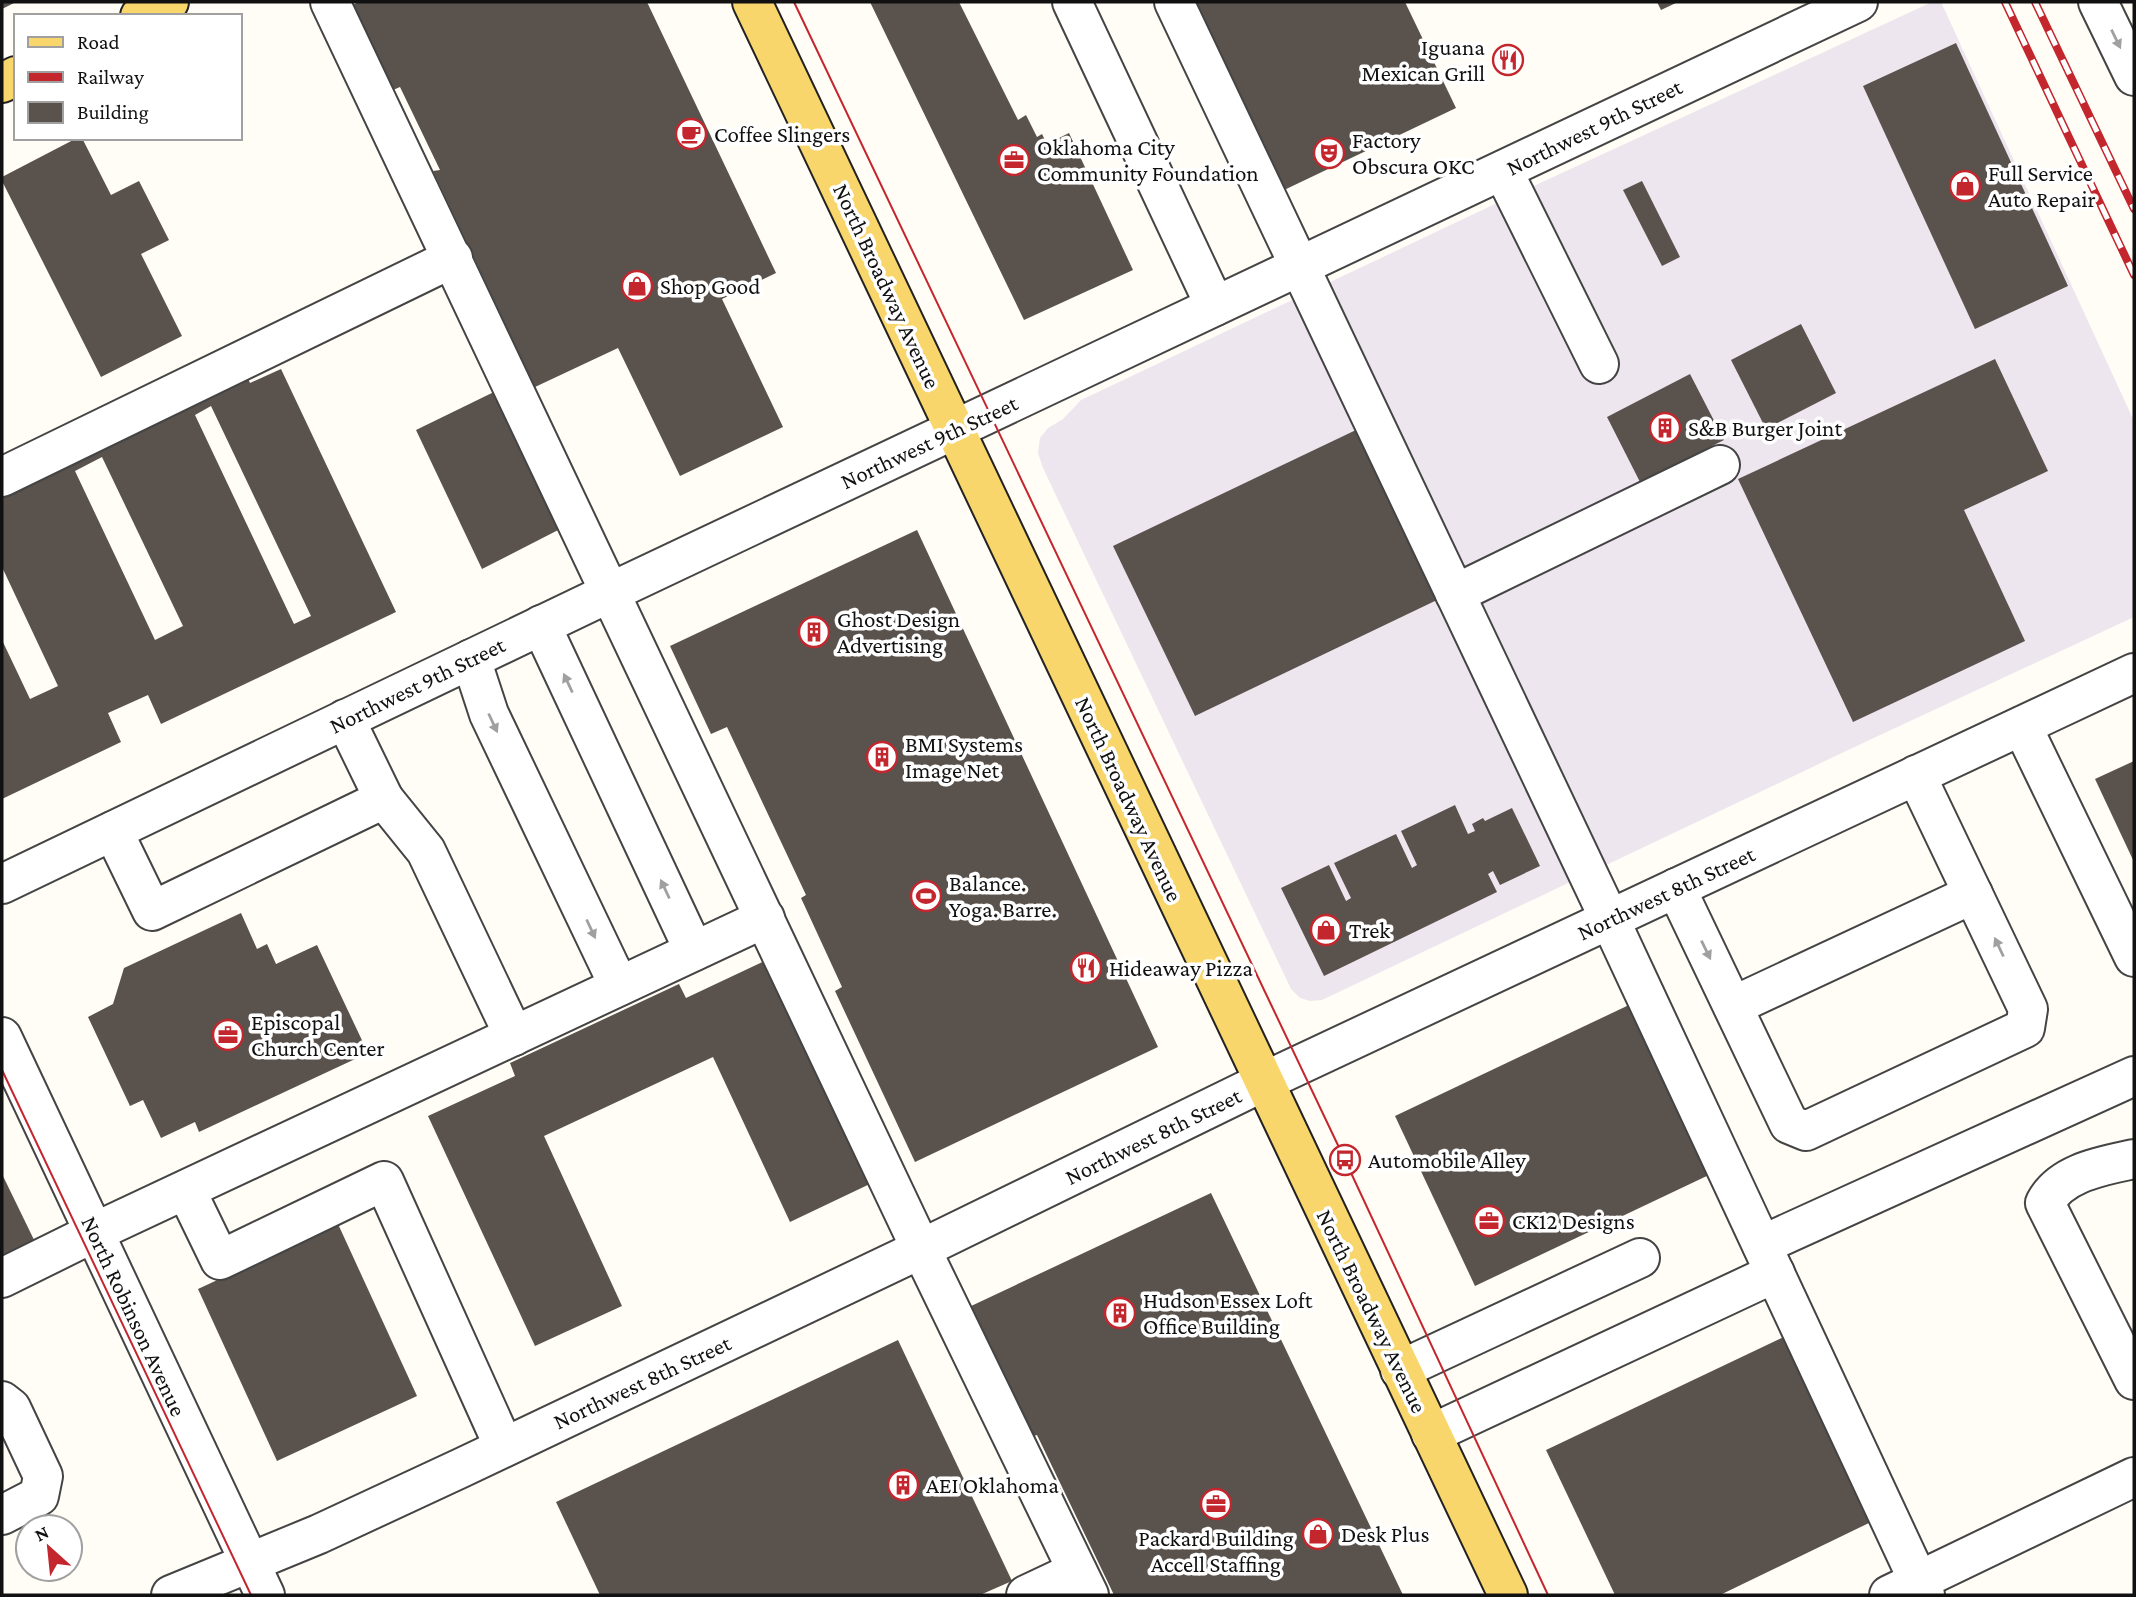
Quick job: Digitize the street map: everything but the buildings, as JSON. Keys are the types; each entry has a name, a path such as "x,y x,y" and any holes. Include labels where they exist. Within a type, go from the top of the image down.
{"main road":[{"path":"145,14 169,2"},
{"name":"North Broadway Avenue","path":"752,2 1508,1595"}],"street":[{"path":"330,2 920,1249 1083,1583 1027,1595"},
{"path":"1072,2 1215,306"},
{"path":"1174,2 1320,306 1768,1259 1911,1591 2134,1477"},
{"name":"Northwest 9th Street","path":"2,884 541,625 1503,171 1819,10 1858,2"},
{"path":"2098,2 2134,76"},
{"path":"1503,171 1599,364"},
{"path":"2,477 453,258"},
{"path":"1455,594 1720,465"},
{"path":"541,625 694,951"},
{"path":"471,659 489,714 619,986"},
{"name":"Northwest 8th Street","path":"171,1595 257,1579 319,1534 920,1249 1264,1082 2134,673"},
{"path":"345,719 384,799 426,851 514,1036"},
{"path":"2021,726 2134,957"},
{"path":"1676,888 1789,1124 1806,1131 2025,1028 2028,1009 1916,775"},
{"path":"113,831 152,911 384,799"},
{"path":"1733,1006 1973,894"},
{"path":"2,1278 765,918"},
{"name":"North Robinson Avenue","path":"2,1037 257,1579"},
{"path":"1431,1434 1768,1259 2134,1076"},
{"path":"2134,1159 2085,1170 2051,1191 2045,1203 2134,1380"},
{"path":"186,1190 220,1260 384,1181 504,1447"},
{"path":"1401,1370 1640,1258"},
{"path":"2,1401 11,1408 44,1476 39,1496 2,1515"}],"shaded area":[{"path":"1932,2 1941,2 2134,421 2134,617 1322,1000 1300,998 1291,989 1043,468 1038,453 1040,438 1081,400 1497,203"}],"tram line":[{"path":"794,2 1345,1160 1548,1595"},
{"path":"2,1070 251,1595"}],"railway":[{"path":"2005,2 2134,275"},
{"path":"2035,2 2134,209"}],"place":[{"name":"Iguana Mexican Grill","path":"1508,60"},
{"name":"Coffee Slingers","path":"691,134"},
{"name":"Factory Obscura OKC","path":"1329,153"},
{"name":"Oklahoma City Community Foundation","path":"1014,160"},
{"name":"Full Service Auto Repair","path":"1965,186"},
{"name":"Shop Good","path":"637,286"},
{"name":"S&B Burger Joint","path":"1665,428"},
{"name":"Ghost Design Advertising","path":"814,632"},
{"name":"BMI Systems Image Net","path":"882,757"},
{"name":"Balance. Yoga. Barre.","path":"926,896"},
{"name":"Trek","path":"1326,930"},
{"name":"Hideaway Pizza","path":"1086,968"},
{"name":"Episcopal Church Center","path":"228,1035"},
{"name":"Automobile Alley","path":"1345,1160"},
{"name":"CK12 Designs","path":"1489,1221"},
{"name":"Hudson Essex Loft Office Building","path":"1120,1313"},
{"name":"AEI Oklahoma","path":"903,1485"},
{"name":"Packard Building Accell Staffing","path":"1216,1504"},
{"name":"Desk Plus","path":"1318,1534"}]}
